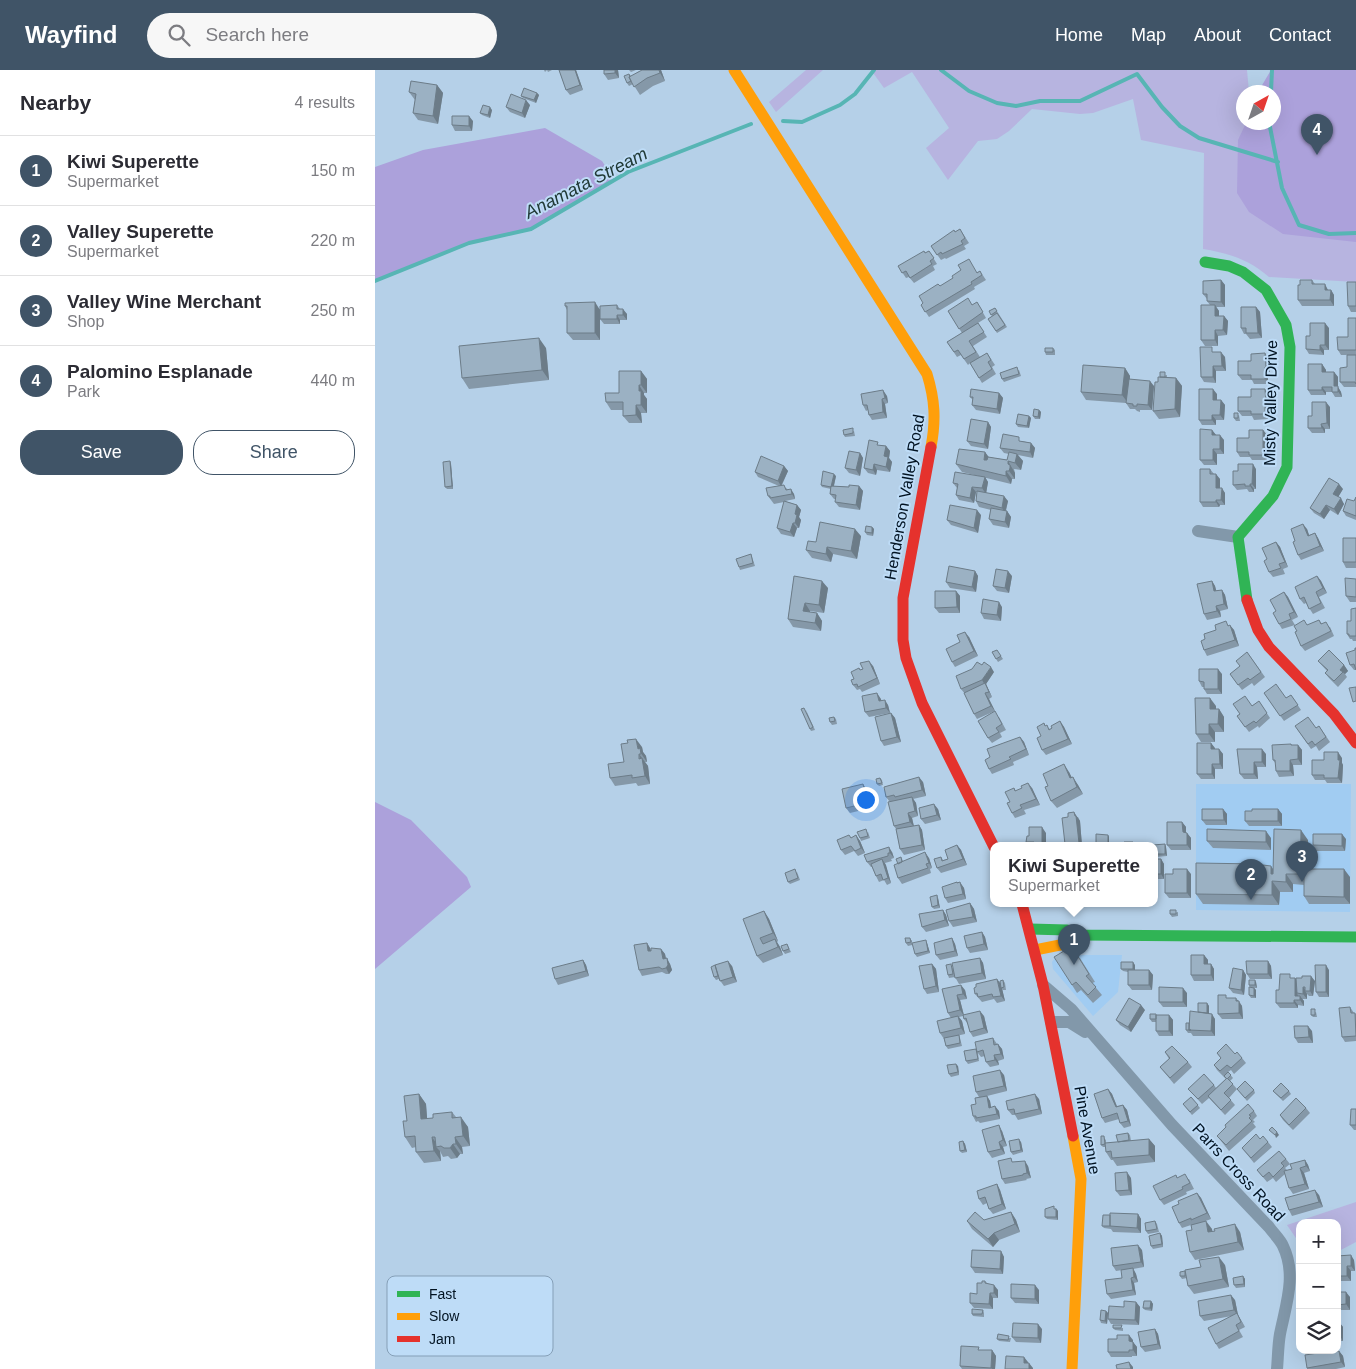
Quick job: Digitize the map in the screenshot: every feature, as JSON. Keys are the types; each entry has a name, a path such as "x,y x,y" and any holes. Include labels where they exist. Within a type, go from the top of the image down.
{"street":[{"name":"Henderson Valley Road","path":"733,70 927,374 933,394 935,427 903,598 903,640 906,658 922,703 992,842"},
{"name":"Misty Valley Drive","path":"1205,262 1229,266 1243,272 1266,290 1286,325 1290,347 1286,473 1277,493 1238,537"},
{"path":"1198,531 1238,537 1247,594 1258,630 1271,651 1347,728 1356,743"},
{"path":"1023,907 1029,930 1067,930 1082,935 1356,937"},
{"name":"Pine Avenue","path":"1029,930 1051,1022 1081,1179 1072,1369"},
{"path":"1035,950 1065,944 1082,935"},
{"name":"Parrs Cross Road","path":"1043,985 1071,1009 1172,1125 1269,1227 1282,1244 1289,1263 1290,1284 1280,1335 1277,1369"},
{"name":"Parrs Cross Road","path":"1051,1022 1069,1022 1105,1050"}],"shaded area":[{"path":"806,70 823,70 776,112 769,102"},
{"path":"871,70 1247,70 1248,85 1236,85 1236,130 1258,130 1356,240 1356,282 1269,277 1254,266 1238,258 1203,249 1204,153 1141,140 1133,99 1093,113 1080,114 1032,109 1009,131 997,139 978,141 948,180 926,148 949,128 912,72 884,88"},
{"path":"1271,70 1356,70 1356,242 1283,234 1249,212 1237,193 1238,140 1243,130 1281,130 1281,85 1262,85"},
{"path":"545,128 602,161 615,181 531,229 469,243 375,281 375,167 423,150"},
{"path":"1196,784 1351,784 1350,912 1196,910"},
{"path":"375,802 411,820 467,877 471,887 375,969"},
{"path":"1057,955 1122,955 1118,992 1093,1016 1053,969 1052,962"},
{"path":"1356,1202 1356,1242 1341,1250 1341,1219 1305,1219"},
{"path":"1296,1222 1296,1238 1287,1225"}],"building":[{"path":"559,70 575,70 580,85 566,90"},
{"path":"604,70 615,70 615,73 604,74"},
{"path":"642,70 659,70 660,73 647,78 634,87 629,77"},
{"path":"629,74 631,81 627,83 624,76"},
{"path":"411,81 437,85 433,116 413,113 416,94 409,92"},
{"path":"524,88 537,93 534,100 521,96"},
{"path":"511,94 526,100 522,113 506,107"},
{"path":"483,105 490,107 488,115 480,113"},
{"path":"452,116 469,116 469,126 452,125"},
{"path":"960,229 965,238 961,241 963,244 937,255 931,246 954,230 955,232"},
{"path":"924,251 925,253 929,251 934,258 930,261 932,264 910,278 906,271 902,273 898,266"},
{"path":"969,259 977,273 980,271 982,275 971,282 972,284 925,312 919,296 938,284 940,286 953,278 952,276 961,270 958,265"},
{"path":"1221,280 1221,302 1207,301 1207,294 1203,294 1203,281"},
{"path":"1300,280 1312,280 1312,284 1325,284 1325,290 1331,290 1330,300 1298,300"},
{"path":"1347,282 1356,282 1356,306 1348,306"},
{"path":"968,298 972,305 977,302 983,312 959,329 948,311"},
{"path":"595,302 595,333 567,333 567,306 565,306 565,303"},
{"path":"617,305 617,309 623,309 623,315 617,315 617,319 600,319 600,306"},
{"path":"1201,305 1215,305 1215,316 1224,316 1223,330 1215,330 1215,340 1201,340"},
{"path":"1241,307 1256,307 1258,333 1246,333 1246,328 1241,328"},
{"path":"995,308 997,311 991,315 989,311"},
{"path":"997,313 1005,325 996,331 988,319"},
{"path":"1348,318 1356,318 1356,350 1338,350 1337,337 1348,337"},
{"path":"978,323 984,332 969,341 976,352 964,359 958,350 954,352 947,342"},
{"path":"1310,323 1325,323 1325,345 1320,345 1320,350 1306,349 1306,336 1310,336"},
{"path":"539,338 542,370 462,378 459,346"},
{"path":"1200,347 1212,347 1212,352 1221,352 1222,366 1213,366 1213,377 1201,377"},
{"path":"1045,348 1053,348 1053,352 1045,352"},
{"path":"987,353 991,360 988,362 992,369 979,378 970,363"},
{"path":"1265,353 1265,379 1251,379 1251,375 1238,375 1238,361 1251,361 1251,354"},
{"path":"1347,355 1356,355 1356,384 1355,382 1340,382 1340,368 1347,367"},
{"path":"1308,364 1322,364 1322,372 1334,372 1334,386 1338,386 1338,392 1332,392 1332,387 1322,387 1322,390 1308,390"},
{"path":"1083,365 1125,368 1122,395 1081,392"},
{"path":"1017,367 1019,374 1002,379 1000,373"},
{"path":"619,371 641,371 639,391 641,391 641,405 636,405 636,415 623,416 623,402 606,402 605,393 619,393"},
{"path":"1160,372 1165,372 1165,377 1160,377"},
{"path":"1158,377 1176,378 1175,409 1153,411 1155,382 1158,382"},
{"path":"1129,379 1150,381 1148,405 1137,404 1137,406 1133,406 1133,404 1126,403"},
{"path":"971,389 999,393 997,409 972,405"},
{"path":"1199,389 1213,389 1213,400 1221,400 1220,415 1212,415 1212,420 1199,420"},
{"path":"1251,389 1265,389 1265,414 1251,414 1251,411 1238,411 1238,397 1251,397"},
{"path":"883,390 885,398 882,399 883,412 869,415 867,405 863,405 861,394"},
{"path":"1312,402 1326,402 1327,423 1321,424 1322,428 1308,428 1308,416 1312,416"},
{"path":"1034,409 1039,410 1038,417 1033,416"},
{"path":"1234,413 1238,413 1238,418 1234,418"},
{"path":"1018,414 1029,416 1027,426 1016,424"},
{"path":"971,419 988,422 984,444 967,441"},
{"path":"853,428 853,433 844,435 843,430"},
{"path":"1200,429 1212,430 1212,435 1220,435 1220,449 1213,449 1213,460 1200,460"},
{"path":"1249,430 1263,430 1263,455 1249,455 1249,452 1237,452 1237,438 1249,438"},
{"path":"1003,434 1019,437 1019,441 1031,443 1030,452 1000,448"},
{"path":"869,440 878,442 877,445 886,446 884,456 888,457 886,467 874,464 873,470 864,468"},
{"path":"959,449 985,452 984,460 987,460 988,457 1007,460 1009,452 1017,454 1015,463 1008,461 1010,468 1009,471 1006,471 1006,476 956,464"},
{"path":"849,451 860,453 856,470 845,468"},
{"path":"761,456 784,466 778,481 755,472"},
{"path":"450,461 452,486 445,487 443,462"},
{"path":"1238,464 1253,464 1252,484 1250,486 1245,486 1245,484 1233,485 1233,471 1238,471"},
{"path":"1200,469 1210,469 1210,474 1216,474 1216,488 1222,488 1221,500 1216,500 1216,502 1200,502"},
{"path":"823,471 834,474 831,487 821,485"},
{"path":"955,472 985,477 982,488 972,487 970,498 956,495 958,484 953,483"},
{"path":"1329,478 1339,484 1333,494 1341,498 1334,509 1326,505 1320,514 1310,508"},
{"path":"784,485 786,490 791,489 792,494 770,498 768,496 766,488"},
{"path":"849,485 859,486 856,505 835,502 836,495 830,494 831,486 849,487"},
{"path":"977,491 1004,496 1002,508 976,501"},
{"path":"1356,497 1356,516 1343,511 1347,499 1354,501"},
{"path":"784,501 797,505 795,523 793,523 790,532 777,528"},
{"path":"950,505 977,510 974,528 947,520"},
{"path":"991,508 1007,511 1005,522 989,519"},
{"path":"820,522 855,529 851,551 827,547 826,554 806,550 808,541 816,542"},
{"path":"1303,524 1308,536 1315,533 1320,546 1298,555 1291,529"},
{"path":"866,526 872,527 872,533 865,532"},
{"path":"1343,538 1356,538 1356,562 1343,562"},
{"path":"1276,542 1285,562 1279,564 1281,568 1269,572 1264,561 1267,559 1262,548"},
{"path":"751,554 753,563 739,567 736,559"},
{"path":"949,566 975,571 972,587 946,582"},
{"path":"996,569 1008,571 1005,588 993,586"},
{"path":"794,576 822,581 819,605 805,603 803,611 817,613 815,623 788,619"},
{"path":"1317,576 1323,588 1316,592 1321,603 1309,609 1304,597 1300,599 1295,587"},
{"path":"1345,578 1356,579 1356,597 1346,596"},
{"path":"1212,581 1214,591 1222,590 1224,604 1216,606 1217,611 1204,614 1197,584"},
{"path":"935,591 956,591 957,607 935,608"},
{"path":"1284,592 1294,612 1289,614 1291,619 1279,624 1273,613 1276,611 1270,600"},
{"path":"983,599 999,602 997,615 981,613"},
{"path":"1356,608 1356,636 1349,636 1347,634 1347,621 1351,621 1351,609"},
{"path":"1304,620 1307,625 1319,620 1321,624 1326,622 1331,631 1301,646 1294,626"},
{"path":"1226,621 1228,626 1230,625 1235,640 1204,650 1201,641 1205,639 1204,634 1216,630 1215,625"},
{"path":"965,632 974,651 952,662 946,649 960,642 957,635"},
{"path":"1355,648 1356,670 1354,664 1350,665 1346,653 1355,650"},
{"path":"997,650 1001,656 996,659 992,652"},
{"path":"1329,650 1344,665 1340,670 1343,672 1334,681 1325,673 1328,670 1318,661"},
{"path":"1247,652 1261,672 1250,680 1248,678 1238,685 1230,674 1240,666 1236,661"},
{"path":"869,661 877,678 858,687 857,684 853,685 851,680 854,679 851,672 859,668 860,670 863,669 860,663"},
{"path":"977,662 982,665 984,662 991,667 982,680 961,689 956,676 972,669"},
{"path":"1199,669 1218,669 1218,689 1204,689 1204,682 1199,681"},
{"path":"985,683 989,692 985,693 991,706 974,714 964,693"},
{"path":"1276,684 1286,698 1291,695 1298,705 1280,716 1264,693"},
{"path":"1356,687 1356,701 1353,702 1349,688"},
{"path":"877,693 879,701 885,700 886,708 865,712 862,696"},
{"path":"1245,696 1252,706 1259,701 1267,713 1256,723 1254,721 1245,727 1237,716 1240,714 1233,704"},
{"path":"1195,698 1210,698 1210,709 1219,709 1218,724 1209,724 1209,734 1196,734"},
{"path":"804,708 813,727 810,729 801,709"},
{"path":"995,711 1002,724 996,728 999,732 988,738 978,721"},
{"path":"891,713 897,737 881,741 875,717"},
{"path":"834,717 835,721 830,722 829,718"},
{"path":"1308,717 1316,728 1319,726 1326,737 1315,745 1312,741 1308,744 1295,726"},
{"path":"1060,721 1068,739 1042,750 1037,738 1041,736 1037,727 1044,723 1049,730 1052,728 1051,726"},
{"path":"1020,737 1026,749 1009,757 1011,759 989,769 985,760 990,757 987,749"},
{"path":"636,739 641,754 639,754 639,759 642,758 645,776 632,778 632,775 610,778 608,764 624,762 621,744 628,743 627,740"},
{"path":"1197,743 1211,743 1211,749 1219,749 1220,764 1212,764 1212,774 1197,774"},
{"path":"1272,745 1298,745 1298,759 1290,760 1290,771 1276,771"},
{"path":"1237,749 1262,749 1262,762 1254,762 1254,774 1240,774"},
{"path":"1324,752 1338,752 1338,760 1340,760 1338,778 1324,778 1324,775 1312,775 1312,760 1324,760"},
{"path":"1064,764 1070,778 1073,777 1077,787 1051,801 1045,787 1048,786 1043,774"},
{"path":"919,777 922,790 895,797 894,795 886,797 884,787"},
{"path":"880,778 882,783 877,784 876,779"},
{"path":"1028,783 1036,799 1020,805 1022,808 1012,813 1007,803 1010,802 1005,792 1014,788 1015,791"},
{"path":"863,784 867,803 846,808 842,789"},
{"path":"912,797 915,811 908,813 910,822 894,826 888,802"},
{"path":"934,804 937,815 921,819 919,808"},
{"path":"1202,809 1223,809 1224,820 1202,820"},
{"path":"1252,809 1278,809 1278,821 1245,821 1245,811 1252,811"},
{"path":"1074,812 1076,816 1079,842 1065,842 1062,818 1068,817 1068,813"},
{"path":"1167,822 1182,822 1183,832 1187,833 1187,845 1167,845"},
{"path":"919,825 922,845 900,849 896,829"},
{"path":"1029,827 1042,827 1042,842 1026,842 1027,836 1029,836"},
{"path":"866,829 868,836 860,838 857,832"},
{"path":"1207,829 1266,831 1266,842 1207,841"},
{"path":"1274,829 1301,830 1300,874 1286,874 1286,882 1272,881 1272,895 1196,894 1196,863 1258,864 1258,869 1263,869 1263,865 1271,866 1271,874 1273,874"},
{"path":"1096,834 1108,835 1108,842 1096,842"},
{"path":"1313,834 1342,834 1342,846 1313,845"},
{"path":"849,835 851,838 856,835 861,848 855,851 851,846 841,850 837,840"},
{"path":"1165,844 1165,854 1158,854 1158,845"},
{"path":"957,845 963,859 937,868 934,859 941,857 942,861 948,859 945,850"},
{"path":"889,847 890,853 888,853 888,856 867,862 864,855"},
{"path":"925,852 929,863 926,864 928,868 898,878 894,865"},
{"path":"901,857 902,862 898,864 896,859"},
{"path":"882,859 888,878 883,880 881,874 876,876 871,864"},
{"path":"1158,859 1161,859 1161,874 1158,874"},
{"path":"795,869 798,878 788,882 785,873"},
{"path":"1173,869 1187,869 1187,893 1165,893 1165,874 1173,874"},
{"path":"1304,869 1344,869 1344,897 1304,896"},
{"path":"960,882 963,894 945,898 942,887"},
{"path":"937,895 938,905 932,907 930,897"},
{"path":"970,903 973,917 949,921 946,910"},
{"path":"943,910 945,920 922,927 919,914"},
{"path":"1170,910 1176,910 1176,914 1170,914"},
{"path":"764,911 773,933 760,938 763,944 775,939 778,947 757,956 743,919"},
{"path":"982,932 984,944 967,948 964,936"},
{"path":"905,938 910,938 911,942 906,943"},
{"path":"952,938 955,951 936,955 934,943"},
{"path":"926,940 928,951 915,954 912,943"},
{"path":"647,943 648,951 651,951 651,948 661,949 663,959 667,958 668,965 666,968 662,969 659,967 639,970 634,945"},
{"path":"787,944 789,949 783,951 781,946"},
{"path":"1074,950 1089,974 1086,976 1096,987 1088,995 1076,982 1072,985 1054,957 1064,951"},
{"path":"1191,955 1204,955 1204,964 1211,964 1211,975 1191,975"},
{"path":"980,958 982,973 955,978 952,963"},
{"path":"583,960 586,971 555,979 552,968"},
{"path":"728,961 733,977 720,981 715,965"},
{"path":"1246,961 1268,961 1268,974 1247,974"},
{"path":"1121,962 1133,962 1133,969 1121,969"},
{"path":"932,964 936,986 924,989 919,966"},
{"path":"951,964 953,974 948,975 946,965"},
{"path":"715,965 718,976 714,977 711,967"},
{"path":"1315,965 1326,965 1326,992 1316,992"},
{"path":"1233,968 1243,970 1241,990 1229,988"},
{"path":"1128,970 1149,970 1149,985 1128,985"},
{"path":"1280,974 1290,974 1290,978 1295,978 1295,996 1300,996 1300,1000 1294,1000 1294,1003 1276,1003 1276,990 1279,990"},
{"path":"1302,976 1311,976 1310,991 1305,991 1305,987 1303,987 1303,994 1297,993 1296,978 1302,978"},
{"path":"997,979 1001,996 993,997 992,994 978,997 977,993 975,994 974,988 976,984"},
{"path":"1003,980 1004,987 1001,988 1000,981"},
{"path":"1249,980 1255,980 1255,985 1249,985"},
{"path":"961,985 963,994 957,995 960,1010 948,1013 942,989"},
{"path":"1159,987 1183,988 1183,1002 1159,1002"},
{"path":"1249,987 1254,988 1254,996 1249,995"},
{"path":"1218,995 1226,995 1226,998 1236,998 1236,1001 1239,1001 1239,1013 1218,1014"},
{"path":"1129,998 1141,1005 1128,1027 1116,1020"},
{"path":"1198,1003 1207,1003 1207,1013 1198,1012"},
{"path":"1350,1007 1351,1013 1355,1013 1356,1036 1342,1037 1339,1008"},
{"path":"1311,1009 1315,1009 1315,1015 1311,1015"},
{"path":"980,1011 984,1028 970,1032 966,1018 964,1019 963,1015"},
{"path":"1190,1011 1212,1014 1211,1031 1189,1030"},
{"path":"1150,1014 1156,1014 1156,1019 1150,1019"},
{"path":"1156,1015 1169,1015 1169,1031 1156,1031"},
{"path":"958,1016 961,1028 940,1033 937,1021"},
{"path":"1186,1023 1189,1023 1189,1030 1186,1030"},
{"path":"1294,1026 1308,1026 1309,1037 1295,1038"},
{"path":"959,1035 960,1043 946,1046 944,1038"},
{"path":"993,1038 994,1045 998,1044 1001,1054 994,1055 995,1060 986,1062 983,1050 977,1052 975,1042"},
{"path":"1226,1044 1235,1054 1237,1052 1242,1058 1231,1068 1227,1065 1220,1071 1214,1065 1221,1058 1217,1053"},
{"path":"1172,1046 1188,1062 1170,1078 1160,1067 1170,1058 1165,1052"},
{"path":"976,1049 978,1059 966,1061 964,1051"},
{"path":"956,1064 958,1072 949,1074 947,1065"},
{"path":"1000,1070 1004,1086 976,1092 973,1076"},
{"path":"1228,1072 1231,1075 1227,1079 1224,1076"},
{"path":"1204,1074 1214,1085 1198,1099 1188,1089"},
{"path":"1227,1078 1233,1084 1224,1093 1231,1100 1221,1110 1208,1096"},
{"path":"1245,1081 1254,1090 1245,1098 1237,1089"},
{"path":"1281,1083 1289,1091 1281,1098 1273,1091"},
{"path":"1108,1089 1116,1107 1123,1105 1128,1121 1120,1123 1117,1113 1102,1118 1094,1094"},
{"path":"419,1094 421,1119 433,1118 433,1114 452,1112 452,1118 461,1117 463,1136 455,1137 456,1144 453,1144 450,1148 436,1147 435,1137 432,1137 434,1151 416,1152 415,1136 405,1137 403,1121 407,1121 404,1096"},
{"path":"1035,1094 1039,1109 1015,1114 1014,1109 1008,1110 1006,1101"},
{"path":"987,1096 989,1108 995,1106 997,1114 976,1118 976,1116 973,1116 971,1105 976,1104 975,1098"},
{"path":"1191,1097 1198,1105 1190,1112 1183,1104"},
{"path":"1296,1098 1306,1108 1289,1125 1280,1115"},
{"path":"1248,1104 1254,1111 1249,1115 1252,1121 1226,1145 1217,1136 1226,1127 1225,1125"},
{"path":"1351,1109 1356,1109 1356,1125 1350,1125"},
{"path":"999,1125 1003,1140 999,1142 1001,1149 988,1152 982,1130"},
{"path":"1272,1127 1277,1132 1275,1135 1269,1130"},
{"path":"1128,1133 1129,1140 1118,1142 1116,1135"},
{"path":"1256,1134 1260,1139 1263,1136 1268,1142 1251,1158 1242,1148"},
{"path":"1101,1136 1104,1136 1105,1144 1101,1145"},
{"path":"1019,1139 1021,1150 1011,1152 1009,1141"},
{"path":"1149,1139 1149,1155 1112,1158 1111,1151 1106,1152 1105,1143"},
{"path":"963,1141 965,1150 960,1151 959,1142"},
{"path":"1279,1151 1286,1159 1281,1163 1284,1166 1273,1177 1269,1172 1263,1177 1257,1170"},
{"path":"1011,1158 1012,1162 1025,1161 1027,1173 1002,1179 998,1161"},
{"path":"1305,1160 1306,1166 1300,1168 1305,1184 1289,1188 1284,1171 1292,1169 1290,1164"},
{"path":"1127,1172 1129,1190 1116,1191 1115,1173"},
{"path":"1185,1174 1190,1183 1182,1187 1183,1189 1160,1200 1153,1186 1176,1175 1177,1178"},
{"path":"997,1184 1002,1204 989,1209 985,1197 979,1199 977,1191"},
{"path":"1315,1190 1319,1202 1289,1210 1285,1198"},
{"path":"1197,1193 1207,1213 1179,1223 1172,1207 1179,1204 1178,1201"},
{"path":"1054,1206 1056,1217 1045,1217 1045,1209"},
{"path":"975,1212 984,1220 1011,1212 1015,1224 994,1233 988,1239 967,1221"},
{"path":"1110,1213 1138,1214 1137,1228 1110,1226"},
{"path":"1103,1215 1110,1215 1110,1226 1102,1226"},
{"path":"1155,1221 1157,1229 1146,1231 1145,1223"},
{"path":"1206,1221 1208,1232 1235,1224 1238,1242 1190,1252 1186,1231 1192,1230 1191,1225"},
{"path":"1160,1233 1162,1244 1151,1246 1149,1236"},
{"path":"1138,1245 1141,1262 1113,1266 1111,1248"},
{"path":"972,1250 1001,1251 1000,1269 971,1267"},
{"path":"1351,1255 1351,1266 1347,1266 1347,1276 1341,1276 1341,1256"},
{"path":"1219,1257 1223,1279 1188,1286 1185,1270 1201,1267 1199,1260"},
{"path":"1133,1268 1134,1277 1131,1278 1133,1290 1107,1294 1105,1280 1122,1278 1121,1270"},
{"path":"1185,1271 1185,1276 1180,1276 1180,1272"},
{"path":"1243,1276 1244,1284 1234,1285 1233,1278"},
{"path":"982,1281 994,1285 994,1293 990,1293 989,1304 970,1303 970,1293 977,1294 977,1283 982,1283"},
{"path":"1011,1284 1035,1285 1035,1299 1011,1298"},
{"path":"1341,1292 1346,1292 1346,1304 1341,1305"},
{"path":"1231,1295 1234,1310 1200,1316 1198,1301"},
{"path":"1124,1301 1136,1302 1135,1320 1108,1319 1109,1306 1124,1307"},
{"path":"1144,1301 1151,1301 1150,1308 1143,1308"},
{"path":"972,1309 983,1310 982,1314 972,1314"},
{"path":"1101,1310 1106,1311 1105,1321 1100,1320"},
{"path":"1237,1313 1241,1322 1236,1325 1239,1331 1216,1344 1208,1328"},
{"path":"1013,1323 1038,1324 1038,1338 1012,1337"},
{"path":"1113,1325 1122,1325 1121,1328 1113,1328"},
{"path":"1155,1329 1158,1344 1141,1347 1138,1332"},
{"path":"998,1334 1009,1336 1008,1340 997,1339"},
{"path":"1117,1335 1129,1335 1129,1341 1133,1342 1133,1350 1129,1350 1129,1352 1108,1352 1108,1339 1117,1339"},
{"path":"961,1346 979,1347 978,1350 992,1350 991,1368 960,1366"},
{"path":"1340,1354 1341,1362 1307,1368 1305,1355"},
{"path":"1006,1356 1024,1357 1024,1363 1029,1363 1029,1369 1005,1369"},
{"path":"1129,1362 1131,1369 1117,1369 1116,1365"}],"waterway":[{"name":"Anamata Stream","path":"783,121 802,122 840,105 855,94 874,70"},
{"name":"Anamata Stream","path":"941,70 969,91 997,103 1016,106 1040,101 1080,101 1137,74 1162,107 1180,126 1199,138 1278,162"},
{"path":"1271,85 1272,70"},
{"name":"Anamata Stream","path":"375,281 469,243 531,229 628,172 751,124"},
{"path":"1271,130 1282,188 1299,225 1329,234 1356,233"}],"traffic: fast":[{"path":"1205,262 1229,266 1243,272 1266,290 1286,325 1290,347 1287,467 1273,496 1238,537 1247,600"},
{"path":"1030,929 1067,930 1082,935 1356,937"}],"traffic: slow":[{"path":"734,70 927,374 934,410 931,447"},
{"path":"1035,950 1065,944 1082,935"},
{"path":"1072,1369 1081,1179 1073,1136"}],"traffic: jam":[{"path":"931,447 903,598 903,640 906,658 922,703 992,842"},
{"path":"1247,600 1258,630 1269,647 1334,714 1356,743"},
{"path":"1023,907 1043,985 1073,1136"}],"place":[{"name":"Palomino Esplanade","path":"1317,155"},
{"name":"Valley Wine Merchant","path":"1302,882"},
{"name":"Valley Superette","path":"1251,900"},
{"name":"Kiwi Superette","path":"1074,965"}]}
